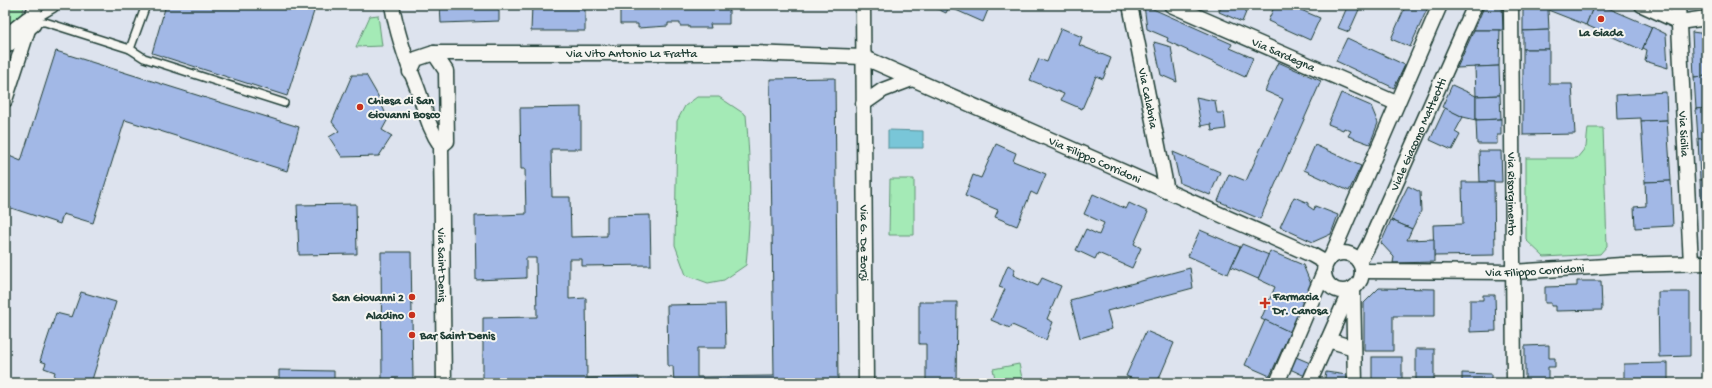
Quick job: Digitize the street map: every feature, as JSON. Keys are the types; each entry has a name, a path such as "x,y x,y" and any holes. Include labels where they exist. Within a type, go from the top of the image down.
{"main road":[{"path":"5,42 33,14"}],"street":[{"path":"392,5 396,27 410,72 432,134 441,146 447,141 446,71 434,54"},
{"name":"Via G. De Zorzi","path":"863,5 866,383"},
{"name":"Via Calabria","path":"1130,5 1168,191"},
{"name":"Via Sardegna","path":"1171,5 1396,103"},
{"path":"1277,383 1396,103 1440,5"},
{"name":"Viale Giacomo Matteotti","path":"1360,266 1475,5"},
{"name":"Via Risorgimento","path":"1511,5 1514,383"},
{"path":"1642,5 1679,22 1707,18"},
{"name":"Via Sicilia","path":"1678,5 1691,264"},
{"path":"5,100 33,14"},
{"name":"Via Vito Antonio La Fratta","path":"410,72 416,59 434,54 745,53 863,57"},
{"name":"Via Filippo Corridoni","path":"863,57 1312,255 1327,265"},
{"path":"863,104 882,90 912,79"},
{"name":"Via Saint Denis","path":"441,146 444,383"},
{"path":"1309,383 1351,289 1360,281 1360,266 1351,255 1341,253 1327,265 1326,282 1332,289 1341,292 1351,289"},
{"name":"Via Filippo Corridoni","path":"1360,266 1513,272 1622,265 1707,263"},
{"path":"1351,289 1355,383"},
{"path":"1328,340 1354,348"}],"lane":[{"path":"130,49 146,5"},
{"path":"33,14 54,8"},
{"path":"33,14 45,22 130,49 144,58 284,103"}],"green space":[{"path":"9,5 25,5 22,13 25,14 5,37 5,18"},
{"path":"378,15 382,46 356,47 370,16"},
{"path":"697,97 719,97 746,115 749,153 750,209 746,265 724,280 708,283 686,275 675,245 677,121 685,106"},
{"path":"1588,128 1603,128 1607,246 1600,254 1544,257 1526,240 1526,158 1577,158 1586,147"},
{"path":"890,179 914,179 914,235 889,235"},
{"path":"1019,364 1023,383 996,383 993,369"}],"water":[{"path":"888,130 923,131 923,148 888,148"}],"building":[{"path":"166,5 316,5 287,96 152,53"},
{"path":"440,5 499,5 499,21 441,23"},
{"path":"532,5 585,5 585,31 531,31"},
{"path":"620,5 729,5 729,24 710,24 711,28 689,28 689,26 680,26 680,23 668,23 668,26 638,28 638,24 620,24"},
{"path":"929,5 990,5 983,22 949,7 946,13"},
{"path":"1144,5 1232,44 1230,48 1253,58 1245,77 1167,41 1168,38 1147,29"},
{"path":"1222,5 1249,5 1242,22 1219,12"},
{"path":"1275,5 1289,5 1320,18 1310,40 1268,21"},
{"path":"1348,5 1361,5 1349,32 1338,28"},
{"path":"1406,5 1429,5 1410,47 1391,39"},
{"path":"1523,5 1594,5 1586,25 1548,10 1549,30 1523,31"},
{"path":"1594,5 1601,5 1652,27 1642,50 1586,25"},
{"path":"1502,6 1503,30 1474,30 1484,7"},
{"path":"1652,27 1666,34 1668,68 1645,61 1647,50 1643,48"},
{"path":"1061,28 1082,37 1079,45 1111,58 1103,79 1096,76 1082,109 1061,100 1064,94 1030,80 1039,59 1047,62"},
{"path":"1474,30 1500,30 1499,66 1457,68"},
{"path":"1549,30 1549,49 1523,49 1523,31"},
{"path":"1692,32 1707,34 1707,76 1694,77"},
{"path":"1347,38 1405,65 1394,88 1336,61"},
{"path":"1154,42 1171,47 1177,82 1161,75"},
{"path":"1523,49 1549,49 1549,84 1572,84 1575,134 1523,135"},
{"path":"56,51 299,127 287,171 125,120 93,223 63,214 60,224 5,206 5,161 7,155 21,161"},
{"path":"1278,62 1321,81 1260,219 1218,201 1229,174 1246,181 1283,99 1265,91"},
{"path":"1499,66 1500,95 1476,96 1475,67"},
{"name":"Chiesa di San Giovanni Bosco","path":"352,75 366,75 377,94 388,119 382,130 392,136 379,156 342,157 329,137 339,131 332,122"},
{"path":"1707,76 1707,108 1696,109 1694,77"},
{"path":"835,78 838,383 674,383 673,366 668,366 667,305 725,304 726,348 697,348 697,377 774,376 770,79"},
{"path":"1452,85 1476,96 1476,120 1463,117 1442,107"},
{"path":"1666,92 1667,120 1641,121 1641,118 1617,119 1616,95"},
{"path":"1341,93 1371,106 1378,123 1370,144 1348,136 1351,131 1344,128 1343,130 1328,124"},
{"path":"1500,95 1501,119 1476,120 1476,96"},
{"path":"1196,97 1215,101 1217,113 1224,113 1226,129 1212,131 1211,124 1201,126"},
{"path":"581,107 581,149 551,149 552,197 570,197 571,237 607,236 607,216 650,215 651,265 582,266 582,259 569,259 569,299 586,298 587,378 639,377 639,383 483,383 483,318 537,317 536,258 526,258 526,278 476,280 475,216 526,214 525,169 521,169 520,108"},
{"path":"1445,108 1463,117 1455,132 1460,135 1452,150 1430,140"},
{"path":"1707,108 1707,138 1698,139 1696,109"},
{"path":"1501,119 1501,135 1497,135 1497,144 1477,144 1476,120"},
{"path":"1667,120 1671,181 1645,182 1641,121"},
{"path":"1707,138 1707,180 1700,180 1698,139"},
{"path":"996,144 1016,153 1013,161 1046,174 1037,195 1031,192 1017,226 995,217 998,210 965,196 973,175 981,178"},
{"path":"1315,145 1361,166 1349,191 1304,170"},
{"path":"1479,151 1501,151 1502,182 1480,182"},
{"path":"1173,152 1220,172 1210,195 1180,183"},
{"path":"1700,180 1707,180 1707,249 1704,249"},
{"path":"1671,181 1673,226 1635,228 1634,207 1646,206 1645,182"},
{"path":"1462,182 1494,182 1495,255 1434,256 1433,225 1463,224"},
{"path":"1408,186 1420,192 1421,211 1412,229 1391,220"},
{"path":"1093,194 1126,209 1129,203 1148,212 1134,244 1141,248 1132,268 1098,253 1095,259 1076,250 1086,229 1099,235 1104,223 1084,214"},
{"path":"1294,197 1308,203 1308,206 1314,210 1315,206 1338,215 1331,234 1313,242 1280,227"},
{"path":"356,204 357,254 299,255 297,205"},
{"path":"1391,220 1412,229 1407,240 1434,239 1434,262 1393,263 1394,257 1381,243"},
{"path":"1200,230 1240,247 1228,274 1188,256"},
{"path":"1242,244 1269,255 1258,279 1231,267"},
{"path":"1270,251 1303,265 1311,284 1290,332 1261,319 1275,287 1258,279"},
{"path":"381,252 411,252 413,379 382,379"},
{"path":"1008,265 1015,269 1013,275 1038,286 1042,278 1061,286 1047,319 1053,322 1046,340 1012,325 1010,328 991,320 1005,289 999,287"},
{"path":"1190,268 1193,288 1107,311 1112,329 1080,338 1070,300"},
{"path":"1577,281 1601,281 1602,310 1556,311 1556,306 1551,306 1551,303 1545,303 1545,287 1577,286"},
{"path":"1379,288 1435,289 1435,316 1393,316 1393,351 1364,351 1364,303"},
{"path":"81,292 116,302 91,383 52,383 55,372 44,368 46,363 40,361 56,313 72,317"},
{"path":"1658,292 1690,292 1690,356 1659,357"},
{"path":"1483,295 1495,295 1496,331 1470,332 1470,300 1483,300"},
{"path":"919,302 957,302 956,383 926,383 926,344 919,344"},
{"path":"1265,320 1290,332 1270,376 1245,365"},
{"path":"1146,331 1174,343 1157,383 1142,383 1126,376"},
{"path":"1549,345 1549,358 1555,358 1555,367 1548,367 1548,383 1525,383 1525,346"},
{"path":"1416,349 1434,349 1434,383 1416,383"},
{"path":"1296,357 1310,363 1305,376 1290,369"},
{"path":"1372,357 1402,357 1402,383 1372,383"},
{"path":"1668,363 1668,383 1624,383 1624,364"},
{"path":"279,370 334,371 334,383 279,383"},
{"path":"1326,372 1347,375 1347,383 1324,383"},
{"path":"1462,373 1491,374 1491,383 1462,383"},
{"path":"1589,380 1589,383 1548,383 1548,381"}],"place":[{"name":"La Giada","path":"1601,19"},
{"name":"Chiesa di San Giovanni Bosco","path":"360,107"},
{"name":"San Giovanni 2","path":"412,297"},
{"name":"Farmacia Dr. Canosa","path":"1265,303"},
{"name":"Aladino","path":"412,315"},
{"name":"Bar Saint Denis","path":"412,335"}]}
